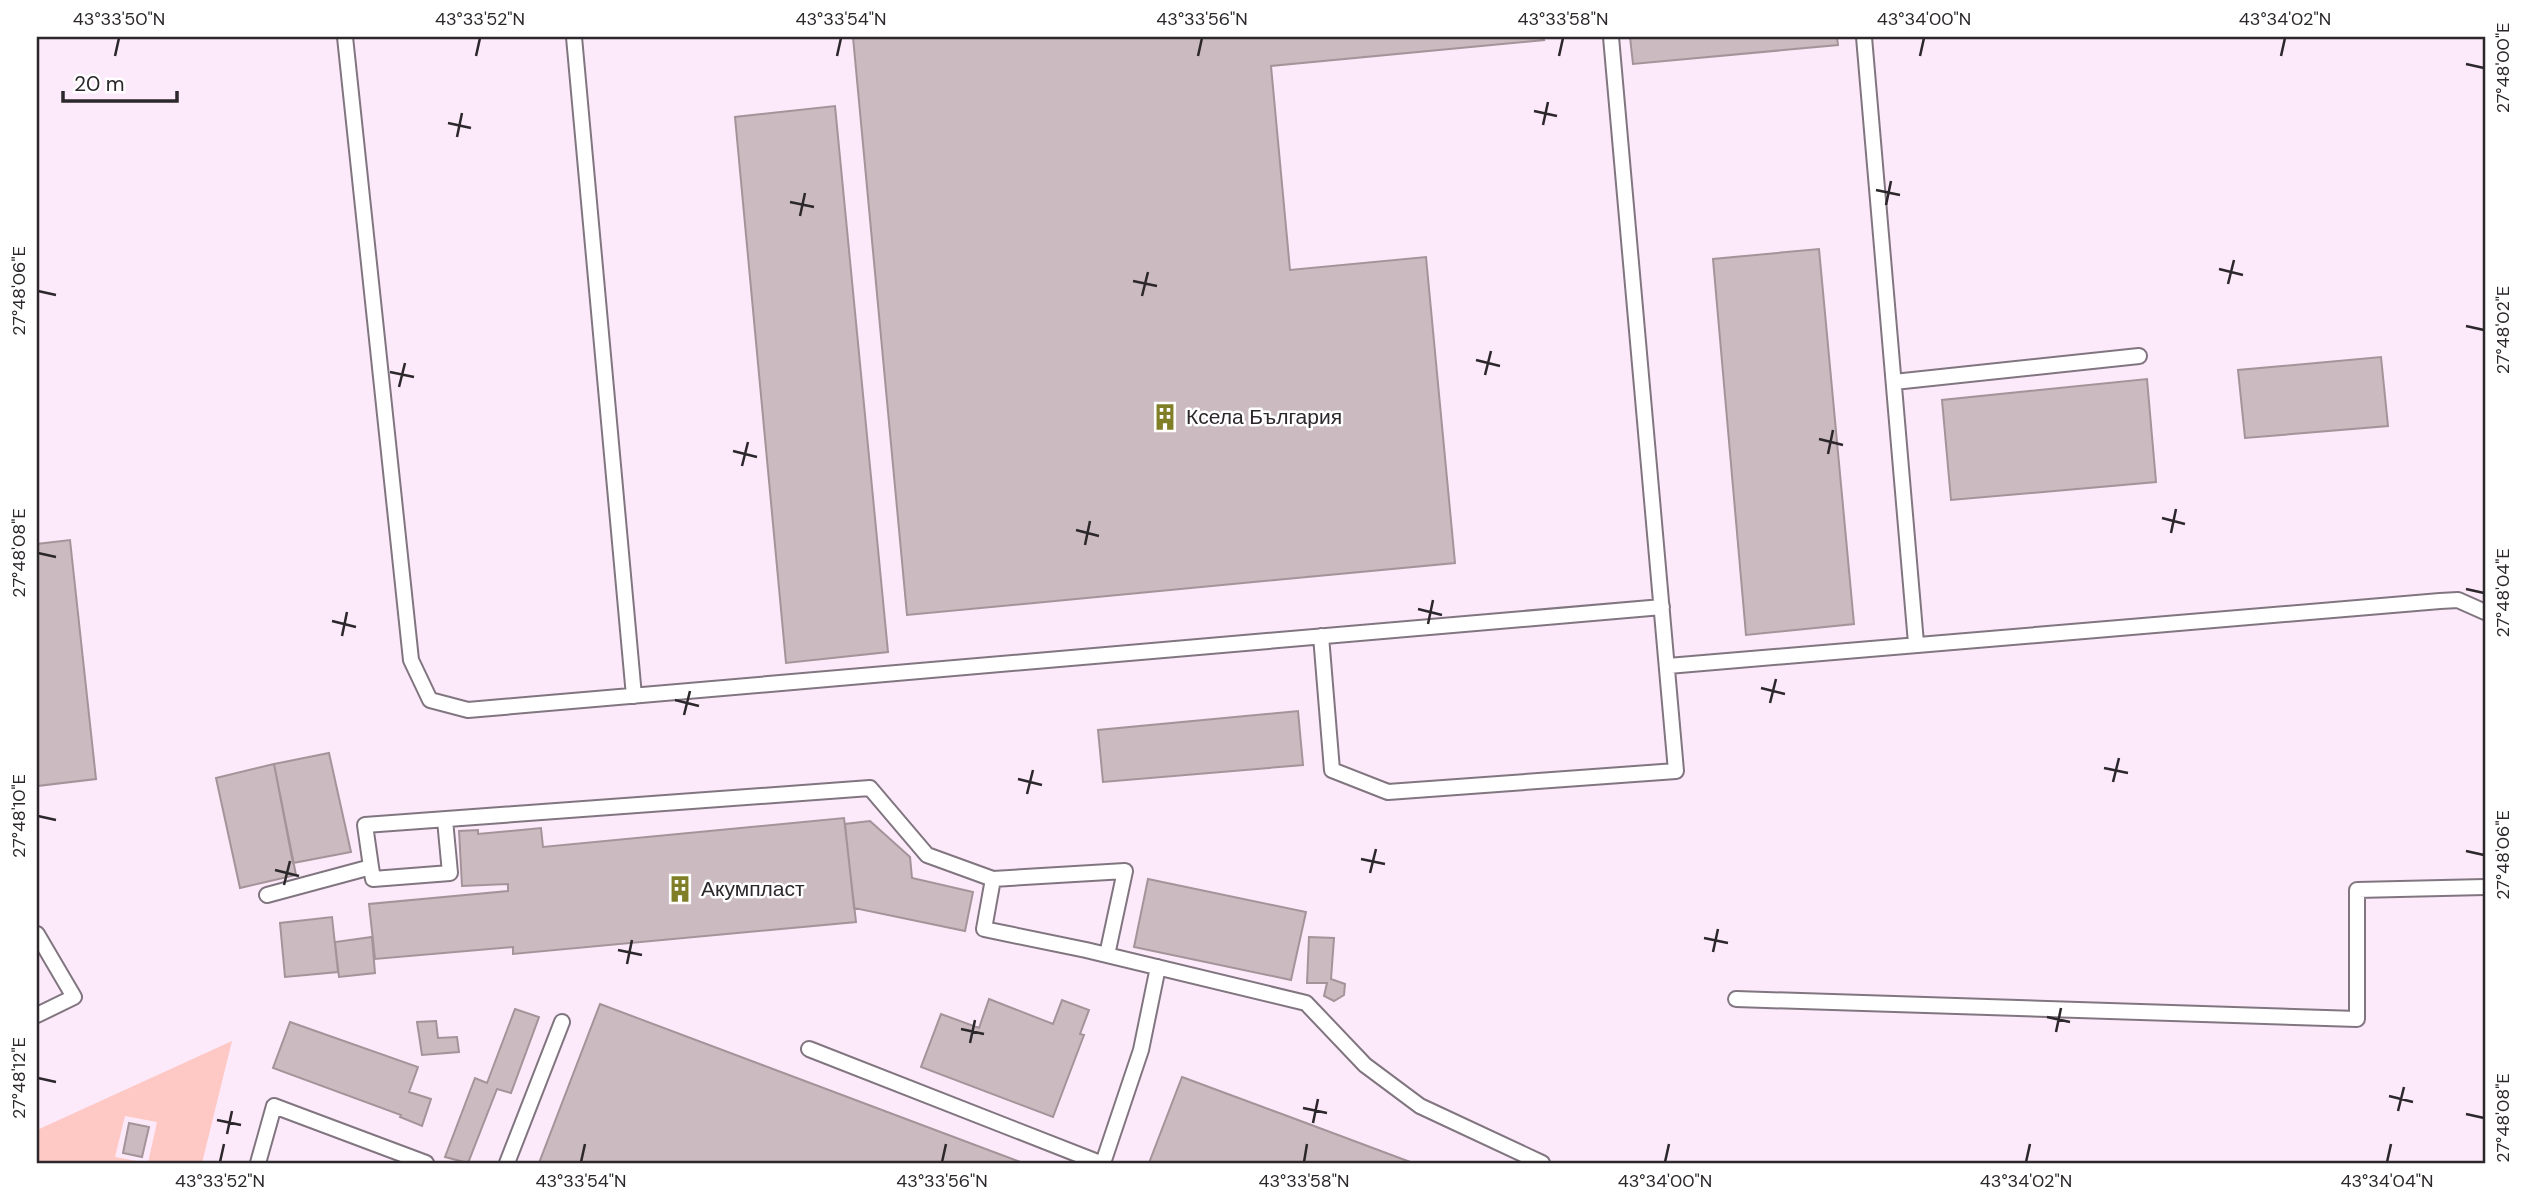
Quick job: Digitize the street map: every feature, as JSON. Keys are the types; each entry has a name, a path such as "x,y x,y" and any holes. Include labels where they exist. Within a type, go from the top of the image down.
{"lane":[{"path":"345,37 411,660 420,684 430,700 468,710 1662,607"},
{"path":"575,37 634,696"},
{"path":"1321,636 1332,770 1388,792 1676,771 1611,37"},
{"path":"1864,37 1916,643"},
{"path":"1894,382 2139,356"},
{"path":"1668,666 1916,643 2440,601 2458,600 2485,611"},
{"path":"445,820 450,873 373,879 365,825 870,788 927,855 993,879 1125,871 1107,955"},
{"path":"267,895 371,867"},
{"path":"993,879 984,929 1107,955 1306,1003 1365,1065 1420,1106 1542,1163"},
{"path":"1735,999 2357,1019 2357,890 2485,887"},
{"path":"37,934 74,997 37,1015"},
{"path":"809,1049 1102,1163 1141,1050 1158,967"},
{"path":"507,1163 562,1022"},
{"path":"258,1163 274,1106 386,1156 426,1163"}],"shaded area":[{"path":"37,37 2485,37 2485,1163 37,1163"},
{"path":"232,1041 202,1163 148,1163 37,1163 37,1130","holes":["125,1116 157,1122 148,1163 115,1157"]}],"building":[{"name":"Ксела България","path":"853,37 1543,37 1544,40 1271,66 1290,270 1426,257 1455,563 907,615"},
{"path":"1630,37 1837,37 1838,45 1633,64"},
{"path":"835,106 888,652 786,663 735,117"},
{"path":"1819,249 1854,624 1746,635 1713,259"},
{"path":"2381,357 2388,426 2245,438 2238,370"},
{"path":"2147,379 2156,482 1951,500 1942,400"},
{"path":"70,540 96,779 37,786 37,544"},
{"path":"1298,711 1303,765 1103,782 1098,730"},
{"path":"329,753 351,852 293,863 274,764"},
{"path":"274,764 296,875 240,888 216,778"},
{"name":"Акумпласт","path":"844,818 856,922 513,954 513,947 375,959 369,904 508,891 508,884 462,886 459,831 478,830 478,834 541,828 543,847"},
{"path":"870,821 910,857 912,878 973,892 965,931 854,908 845,824"},
{"path":"1148,879 1306,912 1291,980 1134,947"},
{"path":"332,917 338,972 285,977 280,923"},
{"path":"372,937 375,973 339,977 335,942"},
{"path":"1309,937 1334,938 1331,979 1345,984 1344,995 1334,1001 1324,996 1327,983 1307,983"},
{"path":"989,999 1053,1024 1062,1000 1089,1010 1080,1034 1084,1035 1053,1117 921,1067 941,1014 979,1028"},
{"path":"600,1004 1023,1163 539,1163"},
{"path":"515,1009 539,1017 511,1093 497,1089 468,1163 445,1157 475,1078 487,1083"},
{"path":"436,1021 438,1038 457,1037 459,1052 422,1055 417,1022"},
{"path":"290,1022 418,1067 409,1092 431,1099 422,1126 400,1117 401,1115 273,1068"},
{"path":"1182,1077 1290,1117 1413,1163 1149,1163"},
{"path":"129,1123 149,1127 142,1157 123,1153"}],"place":[{"name":"Ксела България","path":"1165,417"},
{"name":"Акумпласт","path":"680,889"}]}
